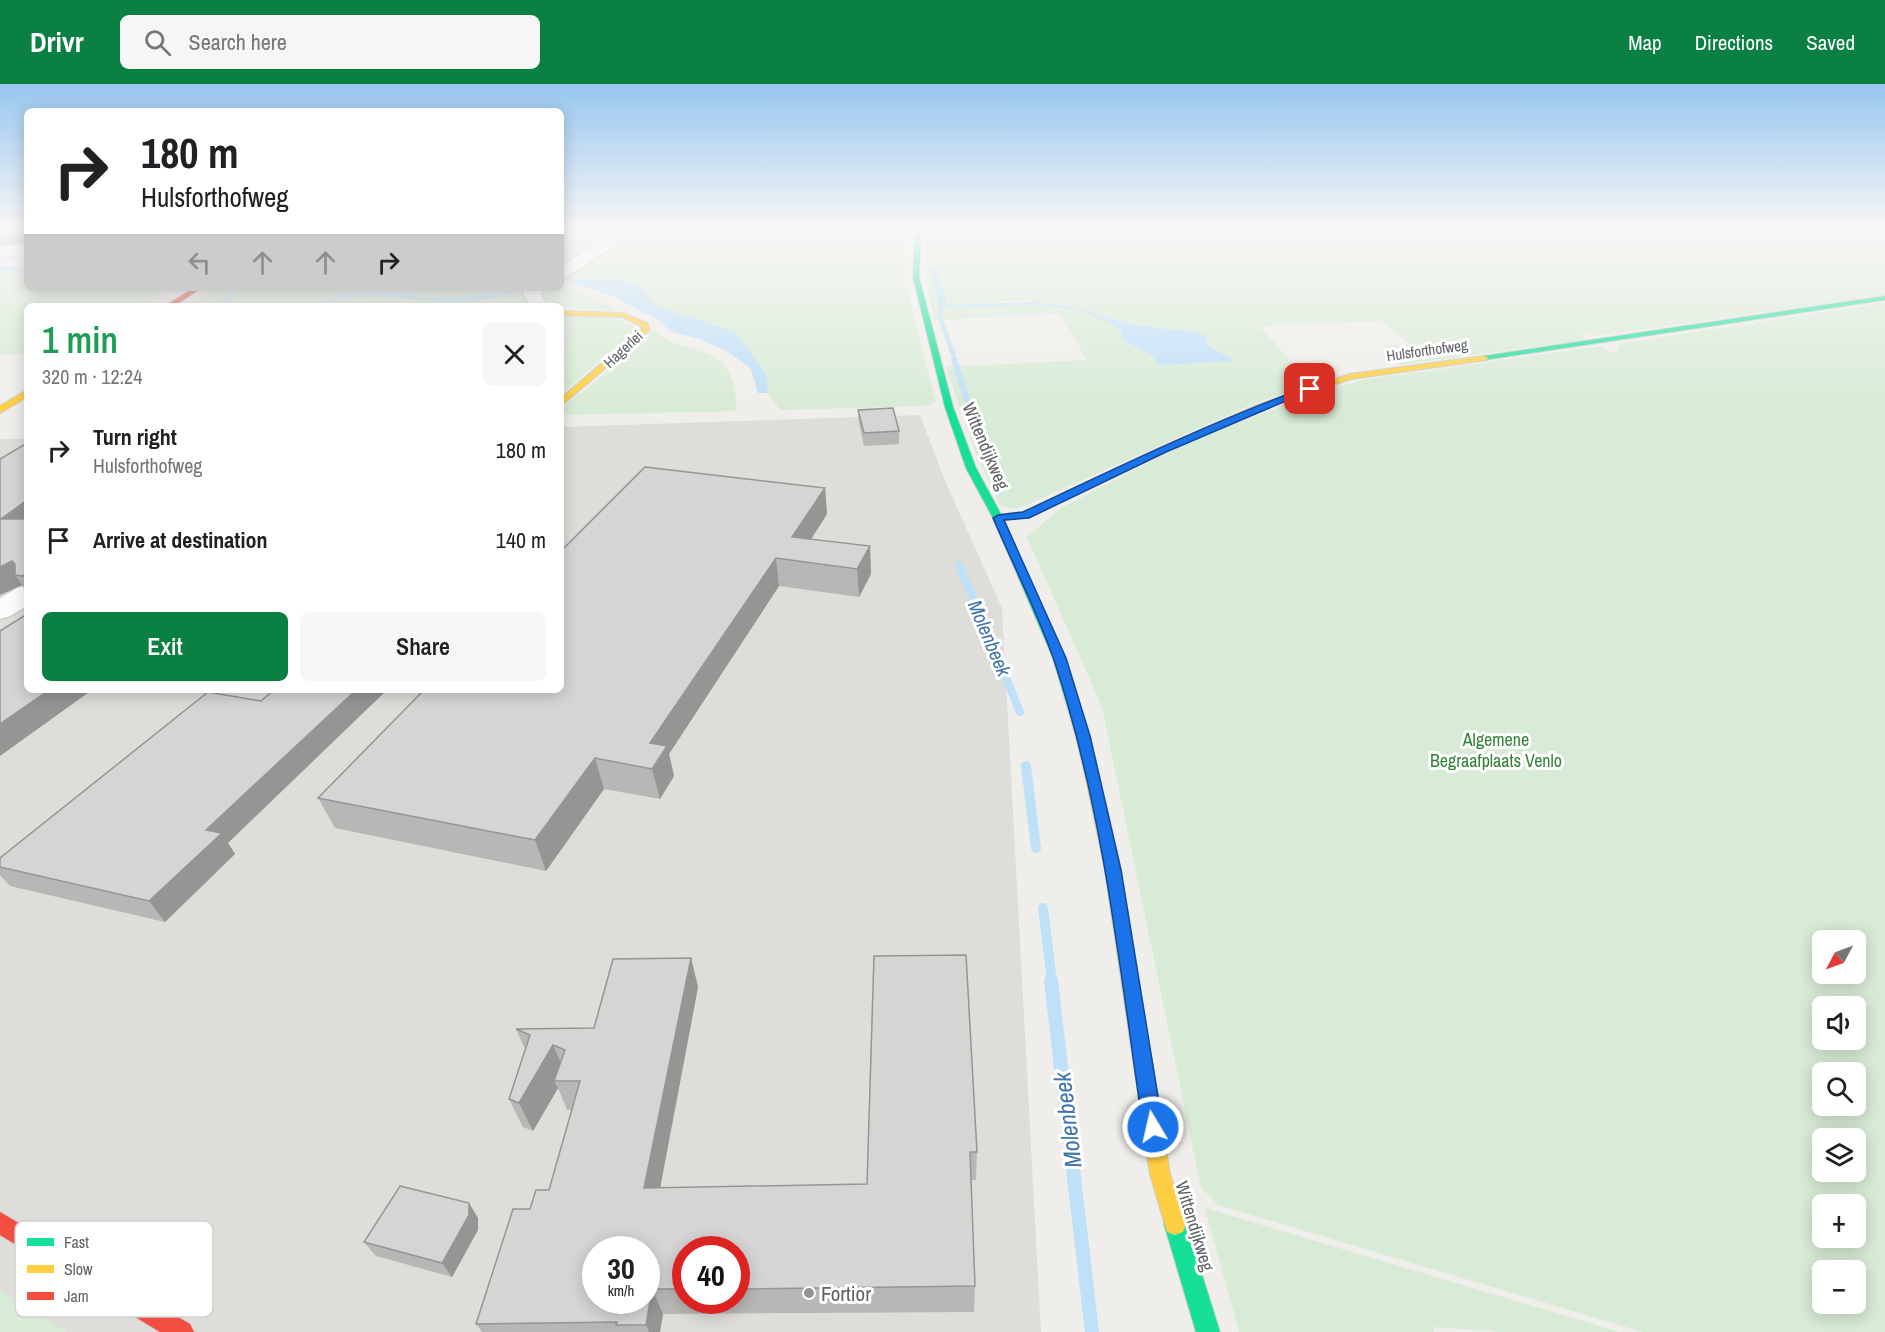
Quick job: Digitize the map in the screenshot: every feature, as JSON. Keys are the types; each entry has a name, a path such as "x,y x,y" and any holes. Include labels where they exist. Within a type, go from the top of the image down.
{"street":[{"name":"Wittendijkweg","path":"919,288 947,399 971,468 998,518 1059,658 1083,736 1113,870 1161,1174 1208,1332"},
{"path":"174,303 193,291"},
{"name":"Hulsforthofweg","path":"998,518 1025,515 1162,450 1263,406 1350,377 1599,343 1885,298"},
{"name":"Hagerlei","path":"564,313 622,315 644,325 646,330 564,400"},
{"path":"0,410 24,395"},
{"path":"0,610 24,596"},
{"path":"0,1222 15,1231"},
{"path":"157,1317 182,1332"}],"shaded area":[{"path":"920,415 946,483 1002,608 1041,1332 0,1332 0,439 24,439 24,693 564,693 564,427"}],"green space":[{"path":"0,288 24,288 24,291 168,291 148,303 24,303 24,354 0,355"},
{"path":"565,288 590,296 619,311 567,307 564,306 564,303 555,303 543,293 544,291 564,291"},
{"path":"632,288 906,288 936,402 924,406 780,410 768,393 766,375 736,332 669,312 655,306 645,295"},
{"path":"928,288 939,288 940,308 1036,305 1071,309 1025,301 947,305 943,288 1885,288 1885,295 1596,336 1590,332 1581,334 1585,340 1400,365 1384,346 1411,345 1381,321 1259,326 1293,363 1310,362 1326,379 1253,404 1017,509 1001,506 977,456 946,367 1087,360 1060,314 934,320","holes":["1086,310 1125,323 1199,333 1206,336 1209,346 1233,360 1152,355 1123,341 1122,332 1110,322 1081,312"]},
{"path":"210,291 534,291 532,303 326,303 335,299 351,297 345,293 321,303 192,303"},
{"name":"Algemene Begraafplaats Venlo","path":"1885,302 1885,1332 1643,1332 1218,1205 1201,1187 1102,707 1027,537 1061,508 1163,455 1227,427 1324,391 1362,380 1601,346 1609,352 1618,351 1619,344"},
{"path":"564,315 607,315 634,326 635,331 564,391"},
{"path":"653,330 669,340 720,361 729,371 737,411 564,415 564,407 568,403 646,341"},
{"path":"1205,1208 1620,1332 1501,1332 1434,1327 1434,1332 1239,1332"},
{"path":"0,1290 15,1299 15,1317 43,1317 67,1332 0,1332"}],"water":[{"path":"590,288 640,288 655,306 736,332 766,375 768,393 758,393 751,369 730,353 700,339 671,332 661,322 615,297"},
{"path":"935,288 943,288 947,305 1035,302 1076,307 1071,309 1036,305 940,308"},
{"path":"485,291 516,291 503,296 459,302 345,297 321,303 345,293 407,292 418,297 458,298"},
{"path":"1086,310 1125,323 1199,333 1206,336 1209,346 1235,361 1160,365 1152,355 1123,341 1122,332 1110,322 1080,312"}],"building":[{"path":"893,408 899,431 864,433 858,410"},
{"path":"24,445 24,502 1,519 24,519 23,576 15,575 15,564 12,561 0,567 0,459"},
{"path":"645,467 825,488 792,537 870,546 857,569 776,558 650,743 667,746 652,769 595,758 535,840 318,798 421,693 564,693 564,548"},
{"path":"24,616 24,693 45,693 0,724 0,631"},
{"path":"207,693 261,701 270,693 353,693 206,830 222,833 149,901 0,867 0,858"},
{"path":"966,955 977,1152 970,1152 975,1286 750,1289 750,1236 672,1236 672,1289 660,1289 660,1236 582,1236 582,1314 648,1314 646,1325 616,1325 617,1322 476,1324 513,1209 530,1209 536,1190 549,1190 580,1081 554,1081 565,1050 553,1045 519,1103 509,1099 530,1035 516,1029 594,1028 613,959 691,958 644,1188 867,1184 874,956"},
{"path":"400,1186 469,1203 469,1215 442,1263 364,1242"}],"waterway":[{"name":"Molenbeek","path":"223,303 235,291"},
{"path":"942,306 939,314 952,351"},
{"path":"954,359 982,448 1000,492"},
{"name":"Molenbeek","path":"959,565 1020,712"},
{"name":"Molenbeek","path":"1026,766 1036,848"},
{"name":"Molenbeek","path":"1043,908 1052,982"},
{"name":"Molenbeek","path":"1051,981 1092,1332"}],"traffic: fast":[{"path":"919,288 949,407 971,468 998,518 1059,658 1083,736 1093,779"},
{"path":"1484,358 1885,298"},
{"path":"1175,1224 1208,1332"}],"traffic: slow":[{"path":"564,313 623,315 644,325 646,330 564,400"},
{"path":"998,518 1025,515 1162,450 1263,406 1350,377 1484,358"},
{"path":"0,410 24,395"},
{"path":"1093,779 1113,870 1160,1174 1175,1224"}],"traffic: jam":[{"path":"174,303 193,291"},
{"path":"0,1223 15,1232"},
{"path":"157,1317 182,1332"}],"place":[{"name":"Fortior","path":"809,1293"}],"route":[{"path":"1153,1127 1113,870 1083,736 1059,658 998,518 1025,515 1162,450 1263,406 1310,389"}]}
